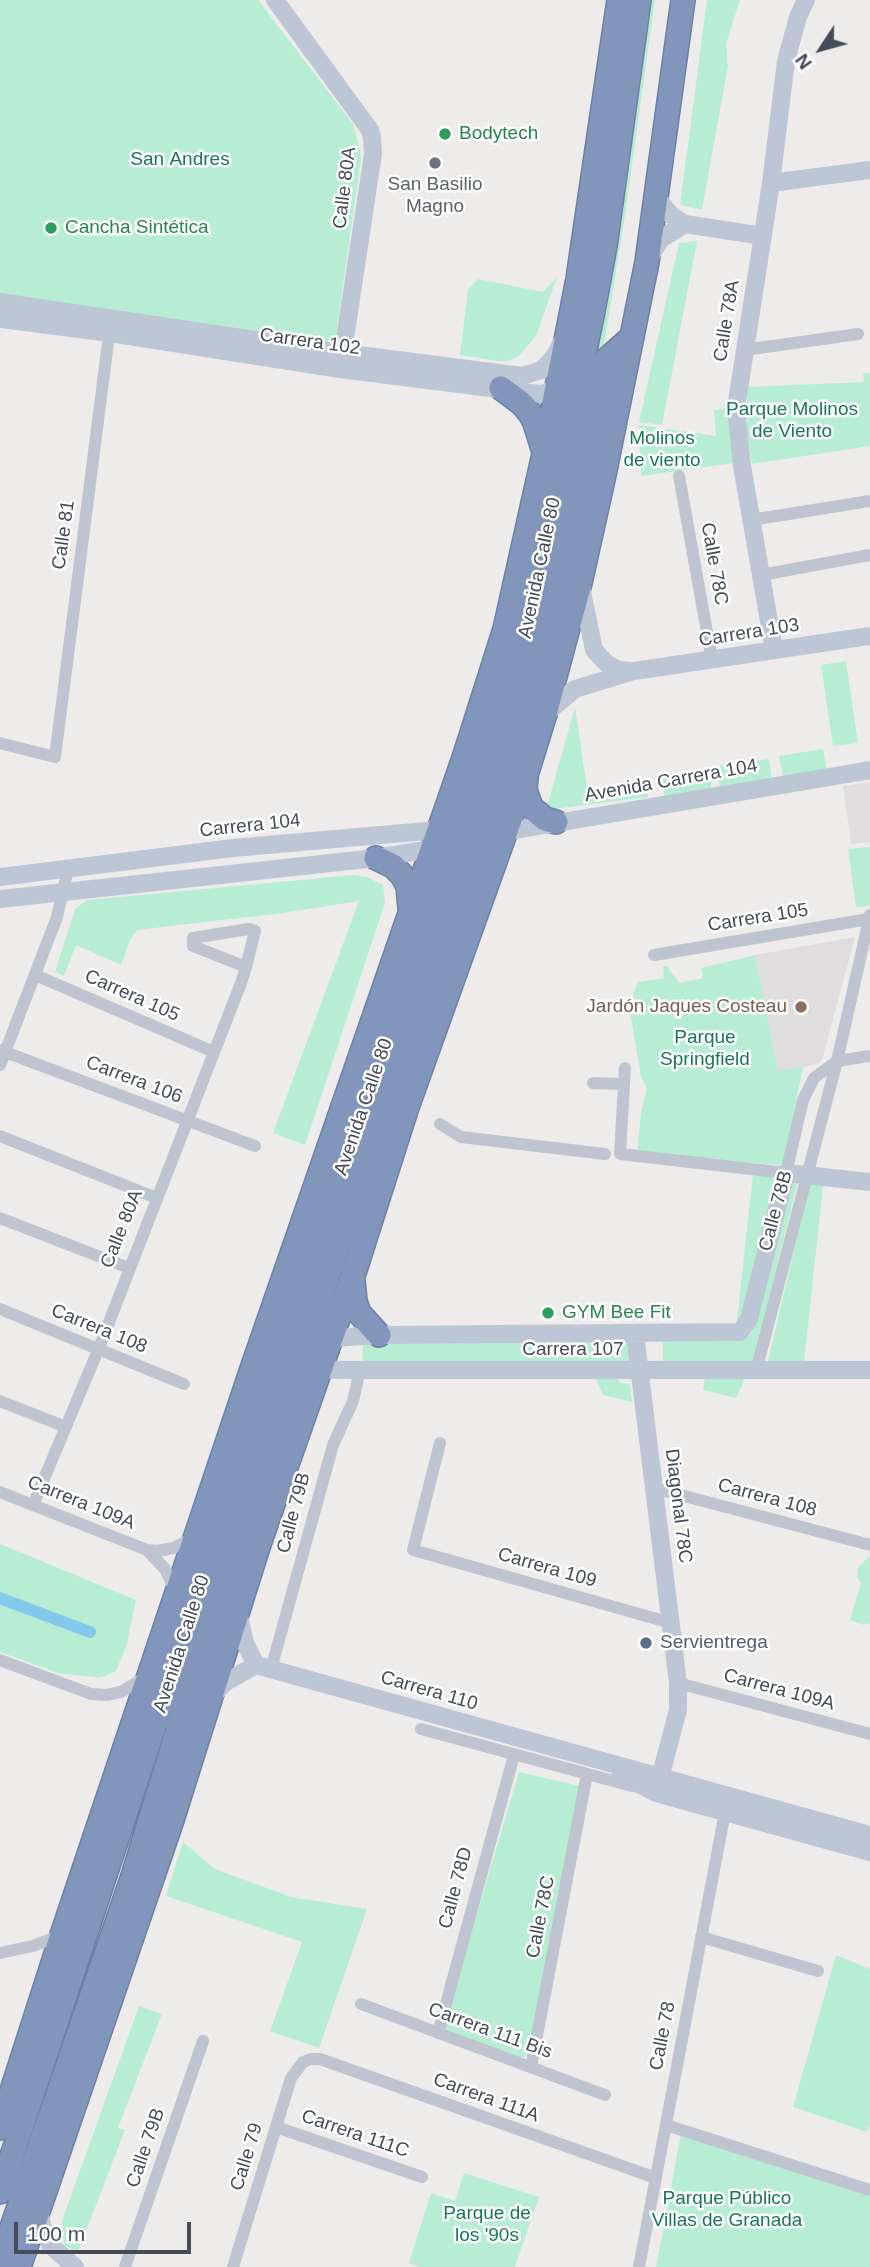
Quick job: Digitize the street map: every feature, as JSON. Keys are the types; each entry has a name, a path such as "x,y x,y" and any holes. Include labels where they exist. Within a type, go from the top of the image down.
{"highway":[{"name":"Avenida Calle 80","path":"0,2262 133,1876 196,1670 398,1067 458,836 465,755 505,629 544,454 590,206 619,0"},
{"name":"Avenida Calle 80","path":"0,2192 302,1357 458,836 528,629 605,246 639,0"},
{"name":"Avenida Calle 80","path":"19,2267 171,1823 258,1547 302,1357 331,1337 407,1107 545,715 580,583 647,262 683,0"},
{"path":"607,360 632,337"},
{"name":"Avenida Calle 80","path":"0,2128 252,1369 410,911 458,836 527,703 567,548 607,360"},
{"path":"501,388 530,413 541,438 544,454"},
{"path":"527,772 525,790 531,807 545,818 556,822"},
{"path":"376,858 393,866 402,875 408,886 410,911"},
{"path":"398,1067 407,1107"},
{"path":"353,1276 359,1313 379,1335"},
{"path":"228,1573 258,1547"}],"street":[{"name":"Calle 80A","path":"275,0 370,130 372,137 373,154 341,361"},
{"name":"Calle 78A","path":"774,650 737,429 737,395 771,183 786,61 798,17 806,0"},
{"path":"771,183 870,170"},
{"path":"656,197 671,215 685,224 762,236"},
{"path":"647,262 660,239 685,224"},
{"name":"Carrera 102","path":"0,302 111,325 542,394 556,390 607,360"},
{"name":"Carrera 102","path":"0,319 111,325"},
{"name":"Calle 81","path":"0,743 55,757 111,325"},
{"name":"Carrera 102","path":"341,361 530,375 542,370 553,358 568,332"},
{"path":"744,349 858,334"},
{"name":"Calle 78C","path":"679,476 712,660"},
{"path":"751,520 870,501"},
{"path":"761,575 870,555"},
{"name":"Carrera 103","path":"580,583 594,650 607,664 619,670 634,671"},
{"name":"Carrera 103","path":"545,715 575,689 634,671 870,636"},
{"name":"Avenida Carrera 104","path":"506,831 870,770"},
{"name":"Carrera 104","path":"0,877 233,848 506,831"},
{"name":"Carrera 104","path":"0,899 376,858 458,836"},
{"path":"2,1056 57,917 68,869"},
{"name":"Carrera 105","path":"654,955 869,917"},
{"name":"Calle 78B","path":"756,1371 837,1061 869,917"},
{"name":"Calle 80A","path":"33,1505 99,1348 214,1052 246,967 255,931 248,929 193,938 193,946 246,967"},
{"name":"Carrera 105","path":"35,975 214,1052"},
{"name":"Carrera 106","path":"2,1056 255,1146"},
{"path":"837,1061 870,1056"},
{"name":"Calle 78B","path":"743,1330 749,1319 807,1089 821,1071 837,1061"},
{"path":"625,1068 620,1154 870,1182"},
{"path":"593,1083 623,1084"},
{"path":"440,1124 461,1137 605,1154"},
{"path":"0,1136 157,1198"},
{"path":"0,1218 129,1268"},
{"name":"Carrera 108","path":"0,1310 184,1384"},
{"name":"Carrera 107","path":"331,1337 734,1334 743,1330"},
{"name":"Diagonal 78C","path":"635,1334 678,1683"},
{"path":"252,1369 302,1357"},
{"name":"Carrera 107","path":"302,1357 360,1370 870,1370"},
{"name":"Calle 79B","path":"263,1667 333,1445 354,1401 360,1370"},
{"path":"0,1401 66,1427"},
{"name":"Carrera 109","path":"440,1443 413,1550 671,1623"},
{"name":"Carrera 108","path":"654,1488 870,1545"},
{"name":"Carrera 109A","path":"0,1492 147,1550 173,1548 196,1536"},
{"name":"Carrera 109A","path":"147,1550 165,1569 177,1593"},
{"path":"211,1697 226,1682 263,1667 245,1643 238,1611"},
{"path":"0,1660 91,1694 121,1692 149,1675"},
{"name":"Carrera 110","path":"263,1667 516,1746 658,1785 870,1835"},
{"path":"658,1785 678,1710 678,1683"},
{"name":"Carrera 109A","path":"678,1683 870,1734"},
{"name":"Carrera 110","path":"421,1729 516,1746"},
{"name":"Calle 78D","path":"438,2033 516,1746"},
{"name":"Calle 78C","path":"531,2067 589,1766"},
{"name":"Carrera 110","path":"658,1785 725,1812 870,1852"},
{"name":"Calle 78","path":"639,2267 725,1812"},
{"path":"0,1953 33,1946 62,1935"},
{"path":"701,1937 818,1971"},
{"name":"Carrera 111 Bis","path":"361,2004 605,2095"},
{"name":"Calle 79B","path":"125,2267 203,2040"},
{"name":"Carrera 111A","path":"303,2062 320,2059 656,2178"},
{"name":"Calle 79","path":"233,2267 291,2078 303,2062"},
{"path":"666,2125 870,2190"},
{"name":"Carrera 111C","path":"276,2127 422,2177"},
{"path":"39,2210 50,2245 75,2267"}],"shaded area":[{"path":"870,782 870,842 851,844 843,786"},
{"name":"Jardón Jaques Costeau","path":"855,937 822,1060 816,1065 778,1071 755,955"}],"green space":[{"name":"San Andres","path":"0,0 258,0 353,124 358,141 361,159 335,342 0,295"},
{"path":"647,0 655,0 626,209 604,345 593,352"},
{"path":"707,0 740,0 726,44 728,66 702,210 680,205"},
{"path":"697,241 662,425 639,422 679,243"},
{"path":"557,277 536,336 519,356 508,361 498,361 460,355 468,289 478,279 543,292"},
{"name":"Parque Molinos de Viento","path":"870,373 870,446 752,464 747,429 747,387 864,382 863,374"},
{"name":"Molinos de viento","path":"728,408 734,463 641,476 639,425 716,436 714,410"},
{"path":"846,661 858,743 833,746 821,665"},
{"path":"575,707 588,795 647,787 648,797 546,810"},
{"path":"823,749 827,770 783,777 779,756"},
{"path":"769,759 772,781 720,789 717,766"},
{"path":"709,769 712,792 665,799 662,776"},
{"path":"870,847 870,906 856,907 848,849"},
{"path":"354,875 367,877 383,885 385,903 305,1145 273,1133 359,901 137,930 131,938 121,965 76,945 64,976 55,972 75,909 87,900"},
{"name":"Parque Springfield","path":"755,955 778,1071 803,1067 783,1165 637,1155 641,1112 647,1089 641,1076 629,1006 638,982 664,978 663,966 667,966 679,983 703,978 701,968"},
{"path":"753,1174 776,1178 743,1321 737,1320"},
{"path":"788,1179 798,1180 753,1364 663,1363 663,1339 743,1338 752,1332"},
{"path":"810,1183 823,1186 804,1363 768,1361"},
{"path":"629,1341 631,1364 362,1365 363,1342"},
{"path":"742,1376 744,1381 736,1398 703,1390 705,1378"},
{"path":"595,1377 617,1377 619,1382 630,1385 632,1402 603,1395"},
{"path":"0,1544 136,1600 127,1644 116,1671 100,1678 59,1673 0,1652"},
{"path":"870,1556 870,1623 864,1625 850,1620 861,1583 857,1577 858,1567"},
{"path":"519,1772 580,1786 529,2051 524,2057 515,2057 446,2029 445,2021"},
{"path":"183,1842 215,1869 291,1897 367,1909 319,2048 270,2031 302,1942 166,1896"},
{"path":"836,1955 870,1969 870,2124 867,2132 793,2107"},
{"path":"139,2006 162,2014 118,2128 125,2130 78,2252 65,2246 61,2229 63,2218"},
{"name":"Parque Público Villas de Granada","path":"681,2134 870,2195 870,2267 656,2267"},
{"name":"Parque de los '90s","path":"464,2173 539,2197 515,2267 421,2267 409,2263 431,2193 455,2201"}],"waterway":[{"path":"0,1598 90,1632"}],"place":[{"name":"Bodytech","path":"445,134"},
{"name":"San Basilio Magno","path":"435,163"},
{"name":"Cancha Sintética","path":"51,228"},
{"name":"Jardón Jaques Costeau","path":"801,1007"},
{"name":"GYM Bee Fit","path":"548,1313"},
{"name":"Servientrega","path":"646,1643"}]}
